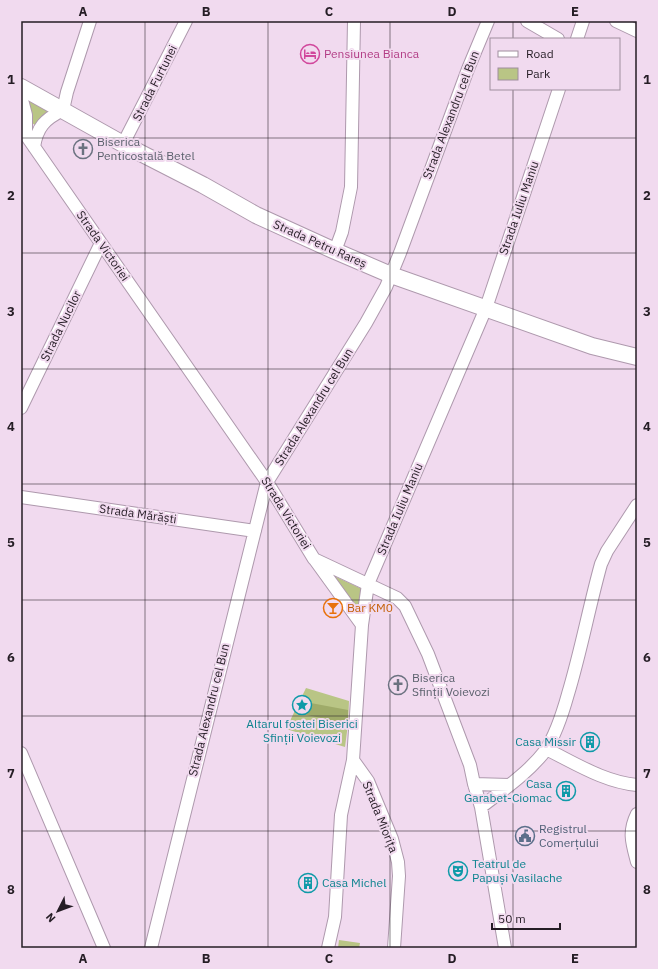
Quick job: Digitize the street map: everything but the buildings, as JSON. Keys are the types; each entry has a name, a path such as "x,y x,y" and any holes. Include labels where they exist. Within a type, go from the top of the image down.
{"main road":[{"name":"Strada Petru Rareș","path":"21,87 123,144 203,185 256,215 335,252 391,275 598,348 637,357"}],"street":[{"path":"34,147 37,134 45,122 63,110 67,92 90,21"},
{"name":"Strada Furtunei","path":"123,144 186,21"},
{"path":"335,252 342,232 351,186 354,21"},
{"name":"Strada Alexandru cel Bun","path":"150,948 267,482 366,323 386,287 468,69 488,21"},
{"path":"527,21 556,38"},
{"path":"576,38 583,21"},
{"path":"616,21 637,31"},
{"name":"Strada Iuliu Maniu","path":"328,948 335,917 341,815 353,760 362,624 368,584 486,308 559,90"},
{"path":"21,96 26,115 24,132"},
{"name":"Strada Victoriei","path":"24,132 267,482 314,559 397,598 405,606 428,654 470,765 481,807 505,948"},
{"name":"Strada Nucilor","path":"21,408 101,243"},
{"name":"Strada Mărăști","path":"21,497 255,531"},
{"path":"481,807 535,762 546,749 561,716 572,680 601,564 607,551 637,505"},
{"path":"314,559 362,624"},
{"path":"546,749 613,781 637,785"},
{"path":"21,753 104,948"},
{"name":"Strada Miorița","path":"353,760 368,781 392,839 398,862 399,876 394,948"},
{"path":"474,784 509,785"},
{"path":"637,814 632,824 631,836 637,862"}],"green space":[{"path":"25,97 50,112 35,125 32,123"},
{"path":"332,575 362,589 359,612"},
{"path":"306,688 349,701 345,747 286,729"},
{"path":"300,701 348,710 348,724 298,713"},
{"path":"339,940 360,943 359,948 338,948"}],"place":[{"name":"Pensiunea Bianca","path":"310,54"},
{"name":"Biserica Penticostală Betel","path":"83,149"},
{"name":"Bar KM0","path":"333,608"},
{"name":"Biserica Sfinții Voievozi","path":"398,685"},
{"name":"Altarul fostei Biserici Sfinții Voievozi","path":"302,705"},
{"name":"Casa Missir","path":"590,742"},
{"name":"Casa Garabet-Ciomac","path":"566,791"},
{"name":"Registrul Comerțului","path":"525,836"},
{"name":"Teatrul de Papuși Vasilache","path":"458,871"},
{"name":"Casa Michel","path":"308,883"}]}
